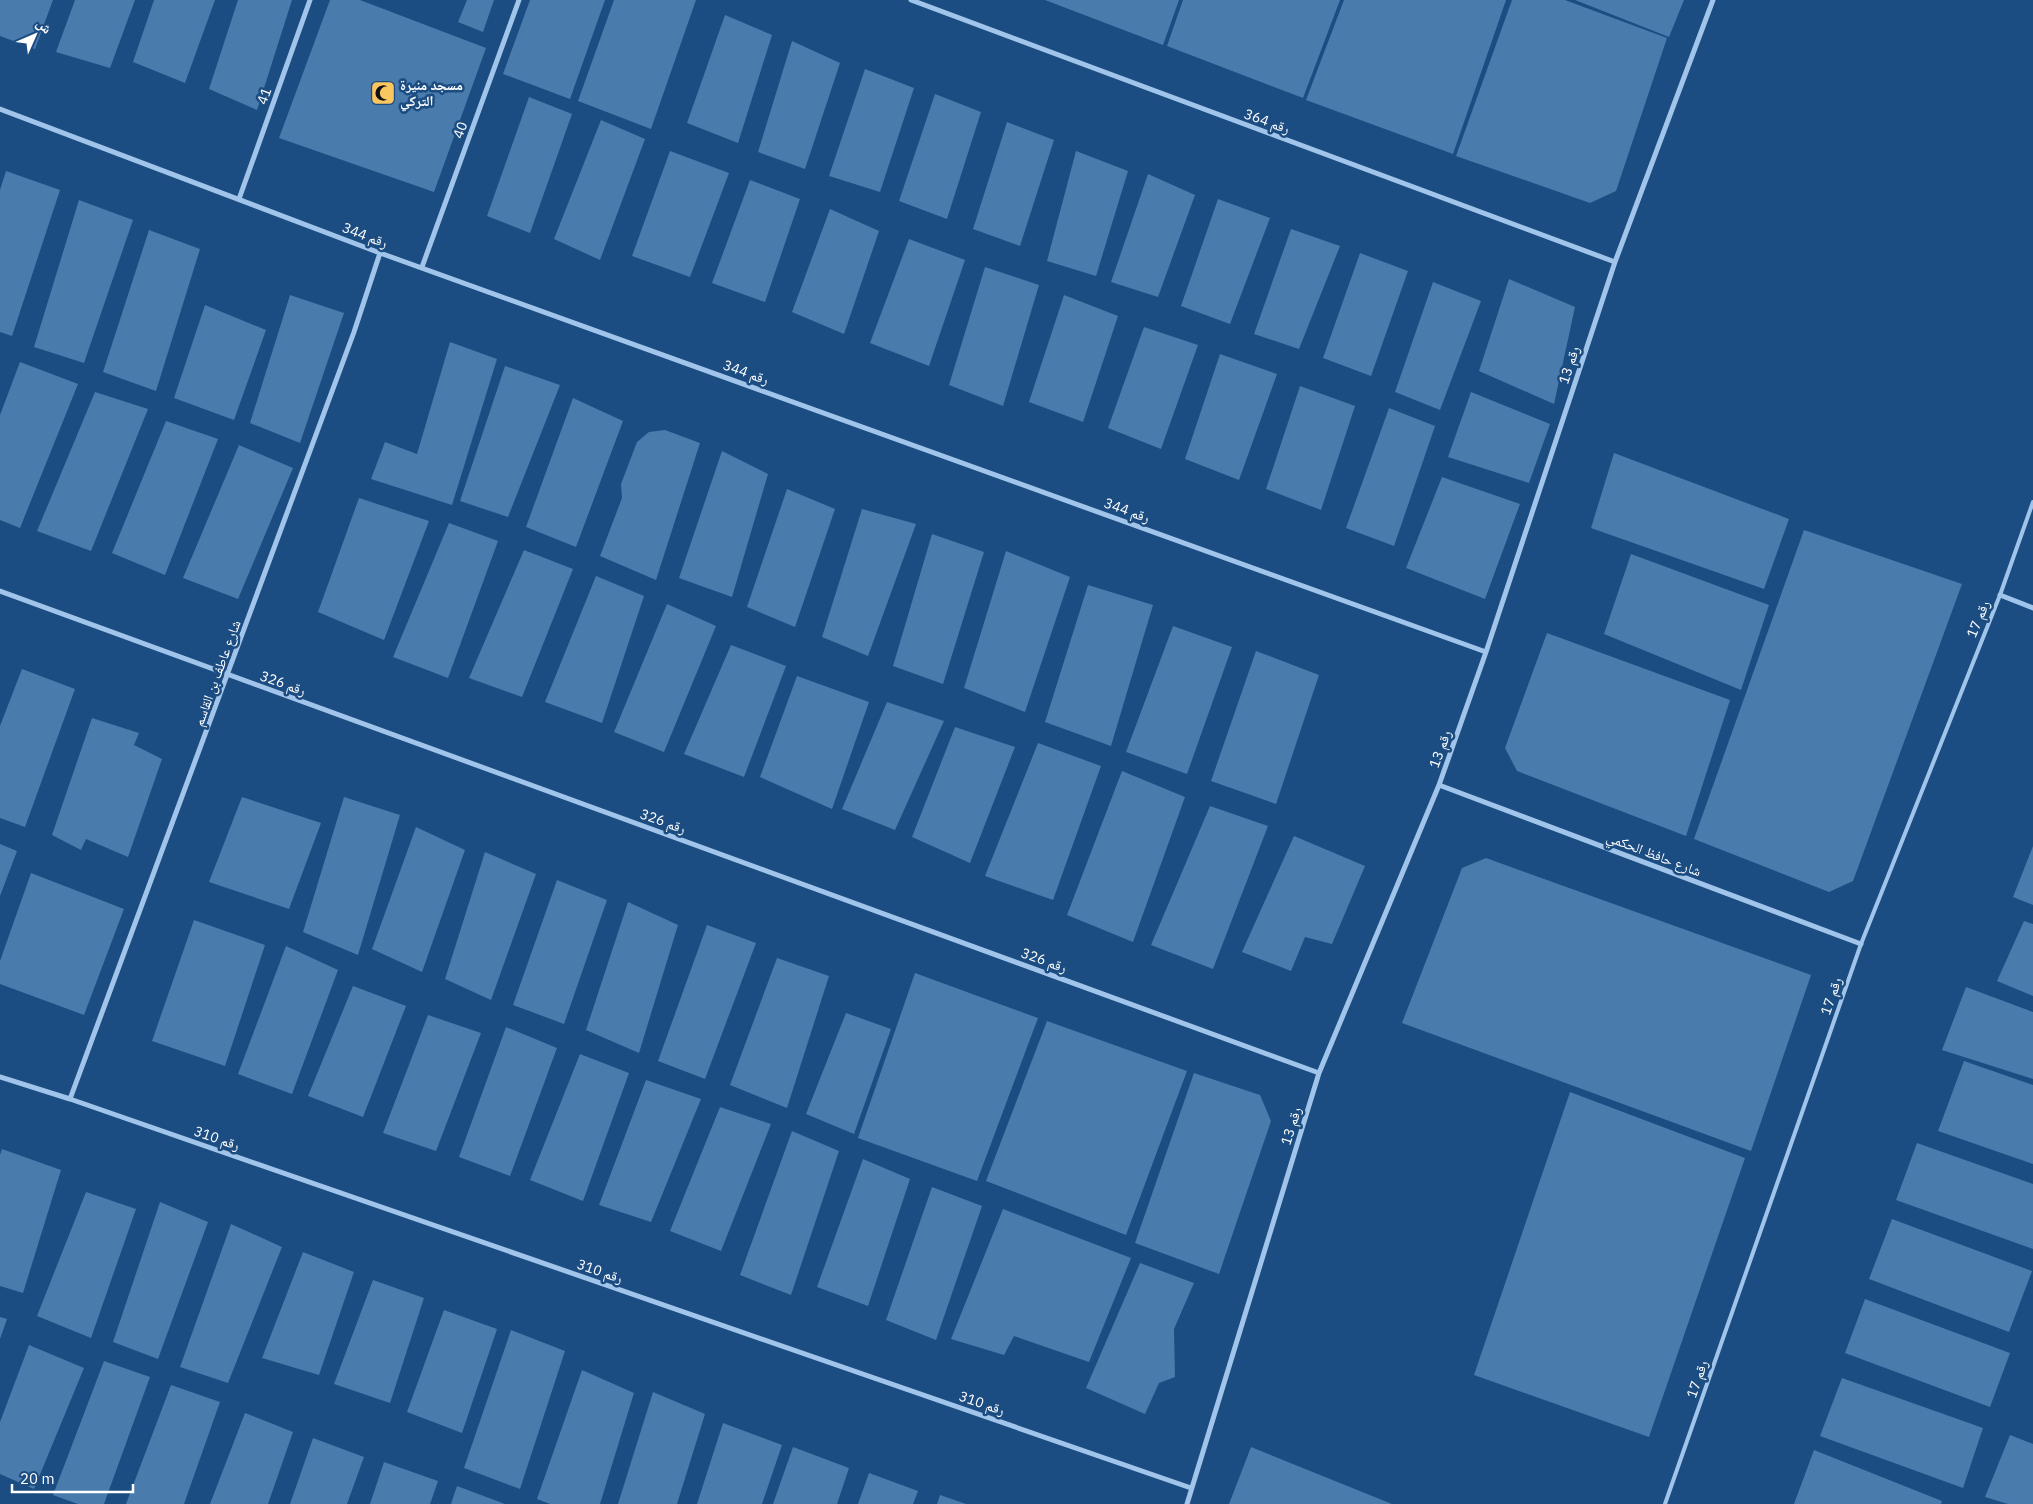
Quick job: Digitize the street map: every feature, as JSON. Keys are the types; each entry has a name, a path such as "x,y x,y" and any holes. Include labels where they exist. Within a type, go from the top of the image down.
{"street":[{"name":"41","path":"240,199 310,0"},
{"name":"40","path":"422,267 519,0"},
{"name":"رقم 364","path":"910,0 1615,262"},
{"name":"رقم 13","path":"1186,1504 1319,1073 1439,785 1486,652 1615,262 1713,0"},
{"name":"رقم 344","path":"0,109 380,253 1486,652"},
{"name":"شارع عاطف بن القاسم","path":"70,1099 354,332 380,253"},
{"name":"رقم 326","path":"0,591 1319,1073"},
{"path":"2000,595 2033,608"},
{"name":"شارع حافظ الحكمي","path":"1439,785 1861,944"},
{"name":"رقم 310","path":"0,1077 70,1099 1191,1488"}],"lane":[{"name":"رقم 17","path":"1665,1504 1861,944 2000,595 2033,502"}],"building":[{"path":"0,0 53,0 35,49 0,36"},
{"path":"75,0 135,0 110,68 56,52"},
{"path":"154,0 215,0 185,83 133,62"},
{"path":"238,0 292,0 257,110 209,89"},
{"name":"مسجد منيرة التركي","path":"330,0 360,0 486,48 434,192 279,138"},
{"path":"467,0 494,0 483,32 458,22"},
{"path":"530,0 605,0 570,99 503,74"},
{"path":"614,0 696,0 651,129 578,101"},
{"path":"1045,0 1179,0 1163,45"},
{"path":"1183,0 1340,0 1303,98 1167,46"},
{"path":"1344,0 1506,0 1453,154 1306,100"},
{"path":"1512,0 1565,0 1667,38 1616,191 1590,203 1456,156"},
{"path":"1575,0 1684,0 1669,37"},
{"path":"725,15 772,35 738,143 687,123"},
{"path":"792,41 840,63 805,169 758,152"},
{"path":"865,69 914,88 880,192 829,176"},
{"path":"935,94 981,112 947,219 899,201"},
{"path":"529,97 572,114 530,233 487,216"},
{"path":"601,120 645,139 600,260 554,239"},
{"path":"1007,122 1054,140 1020,246 973,229"},
{"path":"670,151 729,173 690,277 632,256"},
{"path":"1076,151 1128,171 1096,276 1047,261"},
{"path":"6,171 60,190 12,336 0,332 0,190"},
{"path":"1148,174 1195,195 1158,297 1111,282"},
{"path":"750,180 800,199 765,302 712,283"},
{"path":"1218,199 1270,218 1230,324 1181,306"},
{"path":"79,200 133,220 84,363 34,347"},
{"path":"830,209 879,231 844,334 792,312"},
{"path":"1291,229 1340,246 1299,349 1254,334"},
{"path":"149,230 200,249 156,391 103,372"},
{"path":"909,239 965,260 929,366 870,343"},
{"path":"1360,253 1408,271 1371,376 1323,358"},
{"path":"985,267 1039,285 1003,406 949,385"},
{"path":"1509,279 1575,307 1554,404 1479,371"},
{"path":"1433,282 1481,301 1440,410 1395,392"},
{"path":"290,295 344,313 300,443 250,423"},
{"path":"1064,295 1118,316 1083,422 1029,402"},
{"path":"205,305 266,330 234,420 174,398"},
{"path":"1144,327 1198,345 1161,449 1108,428"},
{"path":"450,342 497,359 452,505 371,479 385,442 417,454"},
{"path":"1220,354 1277,374 1239,480 1185,459"},
{"path":"20,362 78,384 20,528 0,520 0,415"},
{"path":"505,366 560,385 508,517 460,501"},
{"path":"1300,386 1355,406 1321,510 1266,489"},
{"path":"95,392 148,409 91,551 37,531"},
{"path":"1471,392 1550,424 1529,483 1448,457"},
{"path":"573,398 623,421 576,547 526,527"},
{"path":"1389,408 1435,426 1394,546 1346,528"},
{"path":"166,421 218,439 165,575 112,553"},
{"path":"665,430 700,443 656,580 600,556 622,498 621,484 637,442 649,432"},
{"path":"239,445 293,468 238,599 183,578"},
{"path":"722,451 768,474 732,597 679,578"},
{"path":"1614,453 1789,519 1764,589 1591,528"},
{"path":"1442,477 1520,504 1485,599 1406,568"},
{"path":"787,489 835,509 795,627 747,607"},
{"path":"359,498 429,521 384,640 318,612"},
{"path":"862,509 916,524 868,656 822,637"},
{"path":"449,523 498,541 448,678 393,657"},
{"path":"1804,530 1962,584 1853,881 1829,892 1694,839"},
{"path":"932,534 984,552 943,684 893,666"},
{"path":"524,550 573,569 522,697 469,678"},
{"path":"1006,551 1070,577 1025,712 964,688"},
{"path":"1631,554 1769,605 1741,690 1604,634"},
{"path":"596,576 644,596 602,723 545,702"},
{"path":"1088,585 1153,605 1111,746 1045,722"},
{"path":"667,604 716,626 664,752 614,732"},
{"path":"1173,626 1232,647 1187,774 1126,752"},
{"path":"1547,633 1730,700 1686,836 1517,771 1505,748"},
{"path":"731,645 786,666 744,777 684,754"},
{"path":"1256,651 1319,675 1276,804 1211,781"},
{"path":"22,669 75,689 25,827 0,818 0,726"},
{"path":"797,676 869,702 832,809 760,777"},
{"path":"887,702 944,721 895,830 842,809"},
{"path":"92,718 139,733 134,745 162,759 128,857 86,839 81,850 52,835"},
{"path":"955,727 1015,747 970,863 912,837"},
{"path":"1038,743 1101,766 1053,900 985,876"},
{"path":"1122,771 1185,797 1133,942 1067,915"},
{"path":"242,797 321,823 289,909 209,882"},
{"path":"344,797 400,815 358,955 303,932"},
{"path":"1210,806 1268,826 1213,969 1151,945"},
{"path":"416,827 465,850 422,972 372,949"},
{"path":"1294,836 1365,866 1332,944 1305,937 1291,971 1242,952"},
{"path":"0,844 17,851 0,896"},
{"path":"2033,846 2033,905 2013,897"},
{"path":"485,852 536,874 491,1000 445,979"},
{"path":"1486,858 1811,975 1751,1151 1402,1023 1462,868"},
{"path":"31,873 124,909 84,1015 0,984 0,961"},
{"path":"557,880 607,900 564,1024 513,1005"},
{"path":"628,902 678,925 639,1053 586,1030"},
{"path":"194,920 265,945 225,1066 152,1041"},
{"path":"2024,921 2033,924 2033,996 1997,981"},
{"path":"707,925 756,943 705,1079 658,1061"},
{"path":"286,946 338,970 292,1094 238,1074"},
{"path":"777,958 829,976 787,1108 730,1085"},
{"path":"915,973 1038,1018 977,1181 858,1138"},
{"path":"353,986 406,1006 363,1117 308,1096"},
{"path":"1966,987 2033,1012 2033,1079 1942,1050"},
{"path":"846,1013 891,1029 854,1134 806,1114"},
{"path":"428,1015 481,1033 436,1151 383,1133"},
{"path":"1047,1021 1187,1071 1126,1235 986,1181"},
{"path":"506,1027 557,1048 510,1176 459,1157"},
{"path":"580,1054 629,1073 583,1201 530,1180"},
{"path":"1964,1061 2033,1085 2033,1164 1938,1131"},
{"path":"1194,1073 1260,1095 1271,1121 1219,1274 1135,1243"},
{"path":"646,1080 701,1099 651,1222 599,1205"},
{"path":"1570,1092 1745,1158 1649,1437 1474,1375"},
{"path":"720,1107 771,1124 721,1251 670,1231"},
{"path":"792,1131 839,1151 791,1295 740,1275"},
{"path":"1917,1143 2033,1184 2033,1249 1896,1200"},
{"path":"2,1149 61,1170 23,1293 0,1286 0,1155"},
{"path":"863,1159 910,1179 868,1306 817,1287"},
{"path":"932,1187 982,1206 936,1340 886,1320"},
{"path":"86,1192 136,1209 91,1338 37,1316"},
{"path":"160,1202 208,1222 158,1359 113,1342"},
{"path":"1003,1209 1131,1258 1089,1362 1014,1336 1004,1355 951,1339"},
{"path":"1892,1219 2032,1271 2009,1332 1869,1279"},
{"path":"231,1224 282,1247 228,1383 180,1367"},
{"path":"303,1252 354,1272 319,1375 262,1358"},
{"path":"1140,1263 1194,1283 1174,1329 1175,1377 1159,1383 1145,1414 1086,1388"},
{"path":"373,1280 424,1298 390,1403 334,1384"},
{"path":"1865,1299 2010,1353 1990,1407 1845,1353"},
{"path":"444,1310 497,1329 462,1433 407,1412"},
{"path":"0,1317 7,1319 0,1339"},
{"path":"511,1330 565,1351 520,1489 464,1468"},
{"path":"29,1345 84,1368 34,1489 0,1474 0,1422"},
{"path":"104,1361 150,1377 104,1504 78,1504 53,1495"},
{"path":"582,1370 634,1393 600,1504 550,1504 537,1499"},
{"path":"1842,1378 1983,1428 1963,1488 1820,1436"},
{"path":"171,1385 220,1402 184,1504 126,1504"},
{"path":"653,1392 705,1414 677,1504 618,1504"},
{"path":"245,1413 293,1432 268,1504 210,1504"},
{"path":"723,1423 782,1445 762,1504 697,1504"},
{"path":"2010,1435 2033,1444 2033,1504 2008,1504 1985,1497"},
{"path":"313,1438 364,1457 347,1504 290,1504"},
{"path":"793,1447 849,1468 837,1504 773,1504"},
{"path":"1251,1447 1392,1504 1229,1504"},
{"path":"1814,1450 1942,1501 1941,1504 1794,1504"},
{"path":"384,1462 438,1481 430,1504 370,1504"},
{"path":"869,1473 918,1491 913,1504 858,1504"},
{"path":"457,1486 505,1504 451,1504"},
{"path":"940,1495 966,1504 937,1504"}],"place":[{"name":"مسجد منيرة التركي","path":"383,93"}]}
